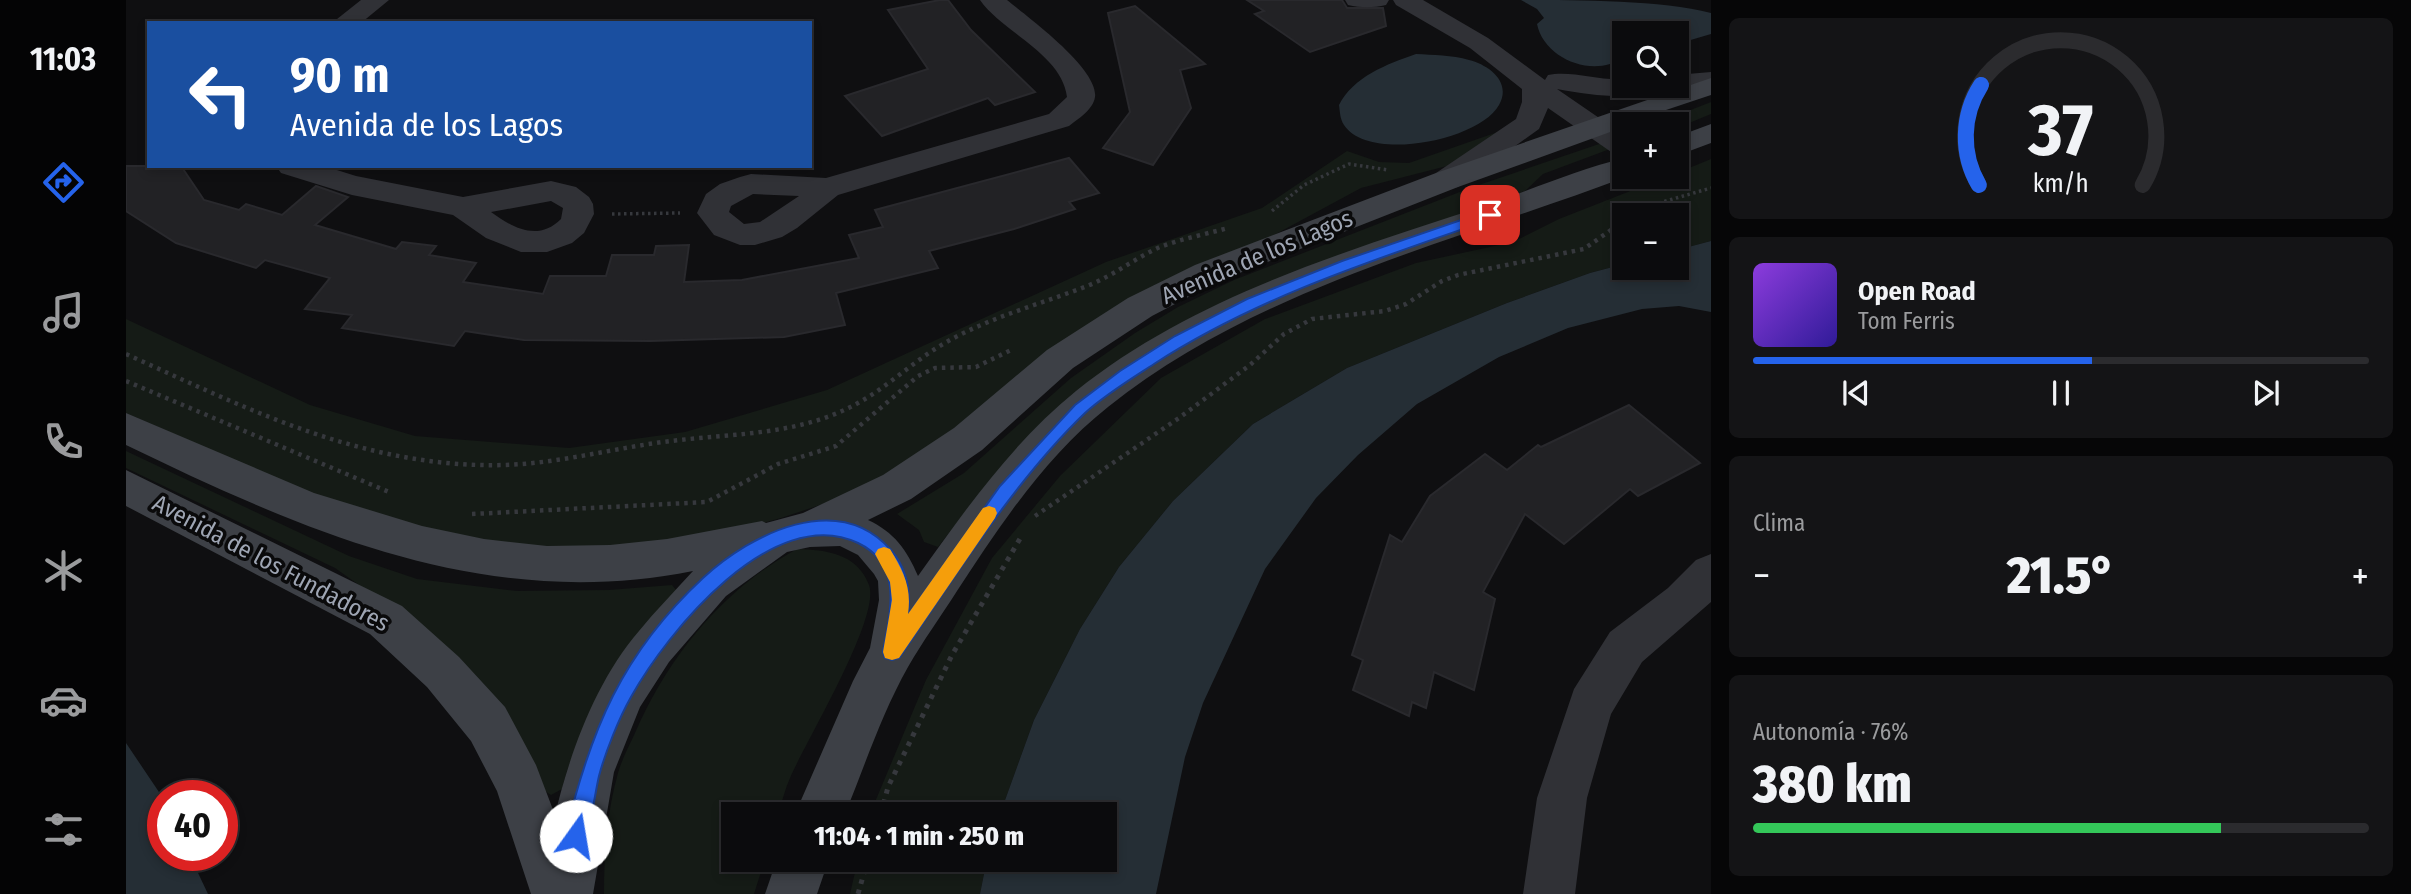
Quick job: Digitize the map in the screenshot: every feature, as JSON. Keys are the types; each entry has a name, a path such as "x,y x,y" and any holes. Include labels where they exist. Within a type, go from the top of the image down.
{"street":[{"path":"347,21 377,0"},
{"path":"827,188 774,230 756,234 737,233 721,227 713,213 717,201 731,191 751,184 827,188 1059,120 1073,109 1081,97 1080,82 1069,68 992,0"},
{"path":"1357,0 1377,0"},
{"path":"1405,0 1546,84 1612,128"},
{"path":"1442,0 1546,84 1612,88"},
{"path":"1689,82 1711,80"},
{"path":"1447,180 1529,124 1536,102 1546,84"},
{"name":"Avenida de los Lagos","path":"1654,112 1711,86"},
{"name":"Avenida de los Lagos","path":"793,533 897,487 968,439 1060,359 1140,307 1207,273 1447,180 1612,131"},
{"path":"1689,142 1711,133"},
{"path":"297,168 352,186 463,207 551,191 565,194 578,204 579,215 572,229 557,238 537,244 516,242 463,207"},
{"name":"Avenida de los Lagos","path":"892,652 1006,491 1080,409 1125,375 1180,340 1252,302 1347,264 1612,171"},
{"path":"126,428 249,486 425,548 499,560 610,564 685,554 793,533 844,528 873,542 889,561 899,580 901,600 892,652 869,697 825,802"},
{"name":"Avenida de los Fundadores","path":"126,487 387,620 488,723 519,782 557,894"},
{"path":"567,894 590,772 623,693 653,647 711,582 793,533"},
{"path":"1549,894 1562,798 1591,705 1626,648 1702,592"},
{"path":"791,894 799,872"}],"path":[{"path":"1270,213 1304,185 1349,164 1397,173 1376,175"},
{"path":"1659,203 1711,188"},
{"path":"579,215 713,213"},
{"path":"126,354 244,408 350,447 420,463 506,465 568,459 662,442 792,427 843,411 897,378 935,349 977,327 1041,300 1090,285 1161,247 1234,227"},
{"path":"1032,518 1179,418 1250,365 1284,334 1312,319 1385,311 1406,304 1442,281 1458,275 1584,249 1612,229"},
{"path":"462,515 706,502 778,464 836,446 918,376 936,368 976,367 1025,343"},
{"path":"126,381 399,496"},
{"path":"884,802 888,787 952,655 1026,529"},
{"path":"858,894 864,872"}],"shaded area":[{"path":"1521,0 1668,5 1711,13 1711,34 1689,40 1689,21 1612,21 1612,63 1585,65 1560,56 1549,47 1537,24 1544,18 1537,9"},
{"path":"1416,54 1456,57 1491,70 1503,89 1499,105 1488,117 1470,128 1448,137 1424,142 1399,145 1376,143 1357,136 1344,125 1339,105 1353,87 1372,73"},
{"path":"1711,102 1711,114 1689,123 1689,112 1686,112"},
{"path":"1512,127 1447,166 1361,188 1274,235 917,459 835,500 697,541 518,552 427,535 307,492 126,413 126,319 310,405 415,436 569,448 685,432 827,390 1106,262 1262,208 1347,151 1379,162 1409,163"},
{"path":"1602,143 1610,149 1543,174 1525,191 1323,263 1248,293 984,488 938,547 924,542 919,530 897,514 964,473 1071,378 1135,333 1178,307 1234,280 1470,188"},
{"path":"1711,159 1711,241 1689,247 1689,203 1612,203 1612,267 1507,303 1347,368 1253,424 1173,501 1119,567 1080,629 1034,720 1004,802 875,802 926,680 992,558 1060,476 1161,378 1265,319 1416,263 1513,242 1559,219 1635,189 1689,189 1689,168"},
{"path":"1711,241 1711,312 1679,306 1642,309 1568,328 1499,357 1417,404 1358,455 1316,498 1265,569 1203,703 1185,757 1156,894 980,894 984,872 1117,872 1117,802 1004,802 1034,720 1080,629 1119,567 1173,501 1253,424 1347,368 1507,303 1590,273 1612,267 1612,280 1689,280 1689,247"},
{"path":"126,451 349,556 417,579 517,591 609,590 672,585 676,590 673,599 623,666 593,713 570,762 562,789 551,795 542,789 448,648 335,568 126,468"},
{"path":"797,549 839,555 857,566 864,574 869,585 870,601 864,623 840,680 790,778 782,802 721,802 721,872 761,872 754,894 604,894 607,833 614,788 624,758 649,705 681,652 701,628 745,584"},
{"path":"126,743 151,780 147,780 147,871 197,871 208,894 126,894"},
{"path":"855,872 984,872 980,894 850,894"}],"building":[{"path":"948,0 971,30 1035,92 995,105 988,98 882,136 845,96 928,69 888,10"},
{"path":"1247,0 1342,0 1347,8 1383,8 1386,26 1310,52 1255,14 1264,11"},
{"path":"1135,6 1205,64 1180,70 1191,108 1153,165 1103,148 1130,112 1108,13"},
{"path":"1069,158 1099,193 1069,202 1075,209 1014,229 929,251 938,268 836,293 845,325 784,337 650,341 524,340 465,331 454,346 342,328 352,315 305,309 330,278 265,260 256,268 176,243 126,211 126,166 182,168 204,200 239,210 246,204 282,215 316,186 348,197 315,225 396,249 402,242 436,246 429,255 476,263 463,282 543,294 550,276 606,276 612,255 654,255 656,246 689,245 684,282 742,280 859,258 849,235 883,227 875,210"},
{"path":"1629,405 1700,463 1638,496 1630,489 1564,544 1525,514 1483,592 1495,599 1474,690 1434,672 1426,708 1412,702 1409,716 1353,690 1363,660 1352,655 1390,535 1402,542 1430,496 1485,454 1507,470 1538,445 1541,447"}],"slow traffic":[{"path":"884,554 899,580 901,600 892,652 989,513"}],"route":[{"path":"576,836 590,772 623,693 653,647 680,615 711,582 757,549 776,537 810,529 844,528 873,542 889,561 899,580 901,600 892,652 1006,491 1080,409 1125,375 1180,340 1252,302 1347,264 1490,215"}]}
